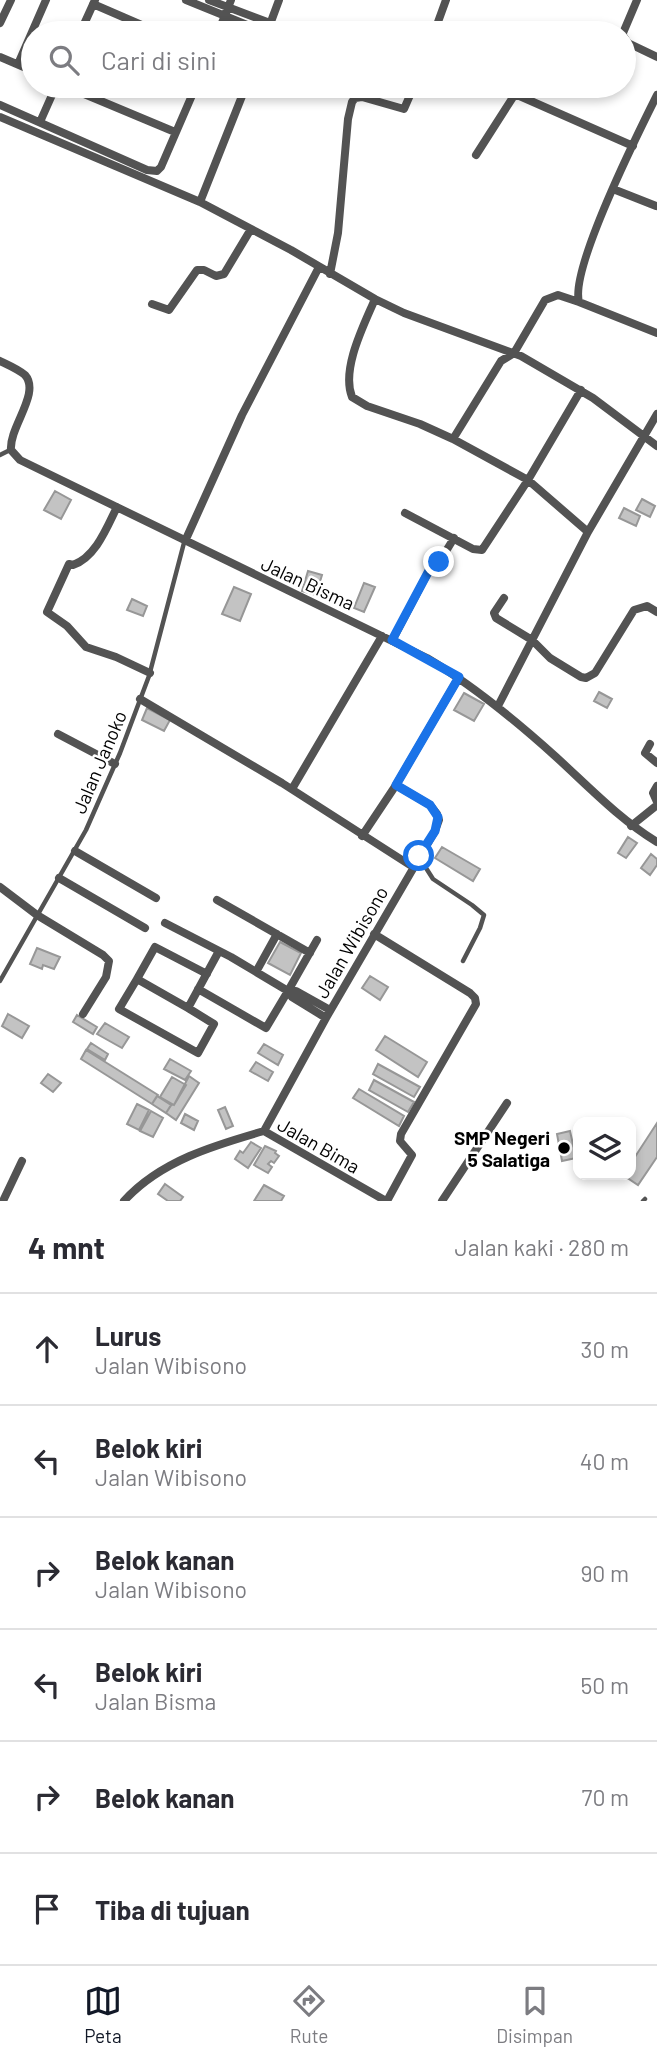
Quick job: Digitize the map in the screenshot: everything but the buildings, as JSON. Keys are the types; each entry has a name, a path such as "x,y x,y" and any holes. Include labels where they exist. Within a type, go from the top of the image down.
{"street":[{"path":"0,23 11,0"},
{"path":"37,21 46,0"},
{"path":"186,0 228,8 248,21"},
{"path":"209,0 264,21"},
{"path":"271,21 279,0"},
{"path":"438,21 446,0"},
{"path":"629,21 637,0"},
{"path":"85,21 94,2 134,21"},
{"path":"636,47 657,57"},
{"path":"0,57 21,65"},
{"path":"18,64 21,57"},
{"path":"579,302 579,278 613,189 657,95"},
{"path":"40,122 51,98"},
{"path":"94,98 175,132"},
{"path":"0,105 152,172 161,167 190,98"},
{"path":"200,202 241,98"},
{"path":"330,274 338,233 348,119 354,98"},
{"path":"366,98 404,109 409,98"},
{"path":"476,155 512,98"},
{"path":"524,98 634,146"},
{"path":"0,117 200,202 375,299 514,353 581,390 657,446"},
{"path":"613,189 656,206"},
{"path":"152,304 169,310 198,269 216,276 224,274 251,229"},
{"path":"186,539 242,415 319,267"},
{"path":"453,439 501,361 514,353 548,298 558,295 657,333"},
{"path":"375,299 359,337 349,374 352,397 360,403 453,439 528,480 587,532"},
{"path":"0,361 25,376 30,389 11,437 11,450"},
{"path":"405,513 477,550 484,548 581,390"},
{"path":"498,706 587,532 657,414"},
{"name":"Jalan Bisma","path":"11,450 20,460 392,640 459,677 498,706 631,826 657,842"},
{"path":"117,507 95,547 78,564 69,564 47,612 68,626 86,647 150,673"},
{"path":"392,640 433,563 440,561 454,538"},
{"path":"504,598 494,616 532,640 550,658 586,678 595,673 634,610 647,606 657,612"},
{"path":"292,789 382,636"},
{"path":"362,836 396,785 459,677"},
{"path":"140,699 292,789 412,867"},
{"path":"58,734 115,764"},
{"path":"650,744 645,753 657,763"},
{"name":"Jalan Wibisono","path":"264,1131 328,1014 435,831 438,817 430,805 396,785"},
{"path":"631,826 657,803 653,793 657,786"},
{"path":"75,850 156,898"},
{"path":"59,878 145,928"},
{"path":"0,887 37,915 109,961 106,977 83,1014"},
{"path":"217,900 310,953"},
{"path":"165,923 288,990 292,997 328,1014"},
{"path":"256,972 277,934"},
{"path":"374,934 470,993 476,1004 401,1134 400,1141 412,1155 386,1201"},
{"path":"198,989 266,1028 317,940"},
{"path":"137,979 214,1024 198,1053 119,1009 155,947 207,974"},
{"path":"188,1008 219,951"},
{"path":"442,1201 507,1104"},
{"name":"Jalan Bima","path":"124,1201 145,1182 187,1157 264,1131 386,1201"},
{"path":"2,1201 22,1161"}],"lane":[{"path":"0,455 11,450"},
{"name":"Jalan Janoko","path":"0,981 75,850 115,764 150,673 186,539"},
{"path":"419,856 433,879 484,915 463,961"}],"place":[{"name":"SMP Negeri 5 Salatiga","path":"564,1148"}],"route":[{"path":"419,856 439,820 430,805 396,785 459,677 392,640 433,563 439,562"}]}
